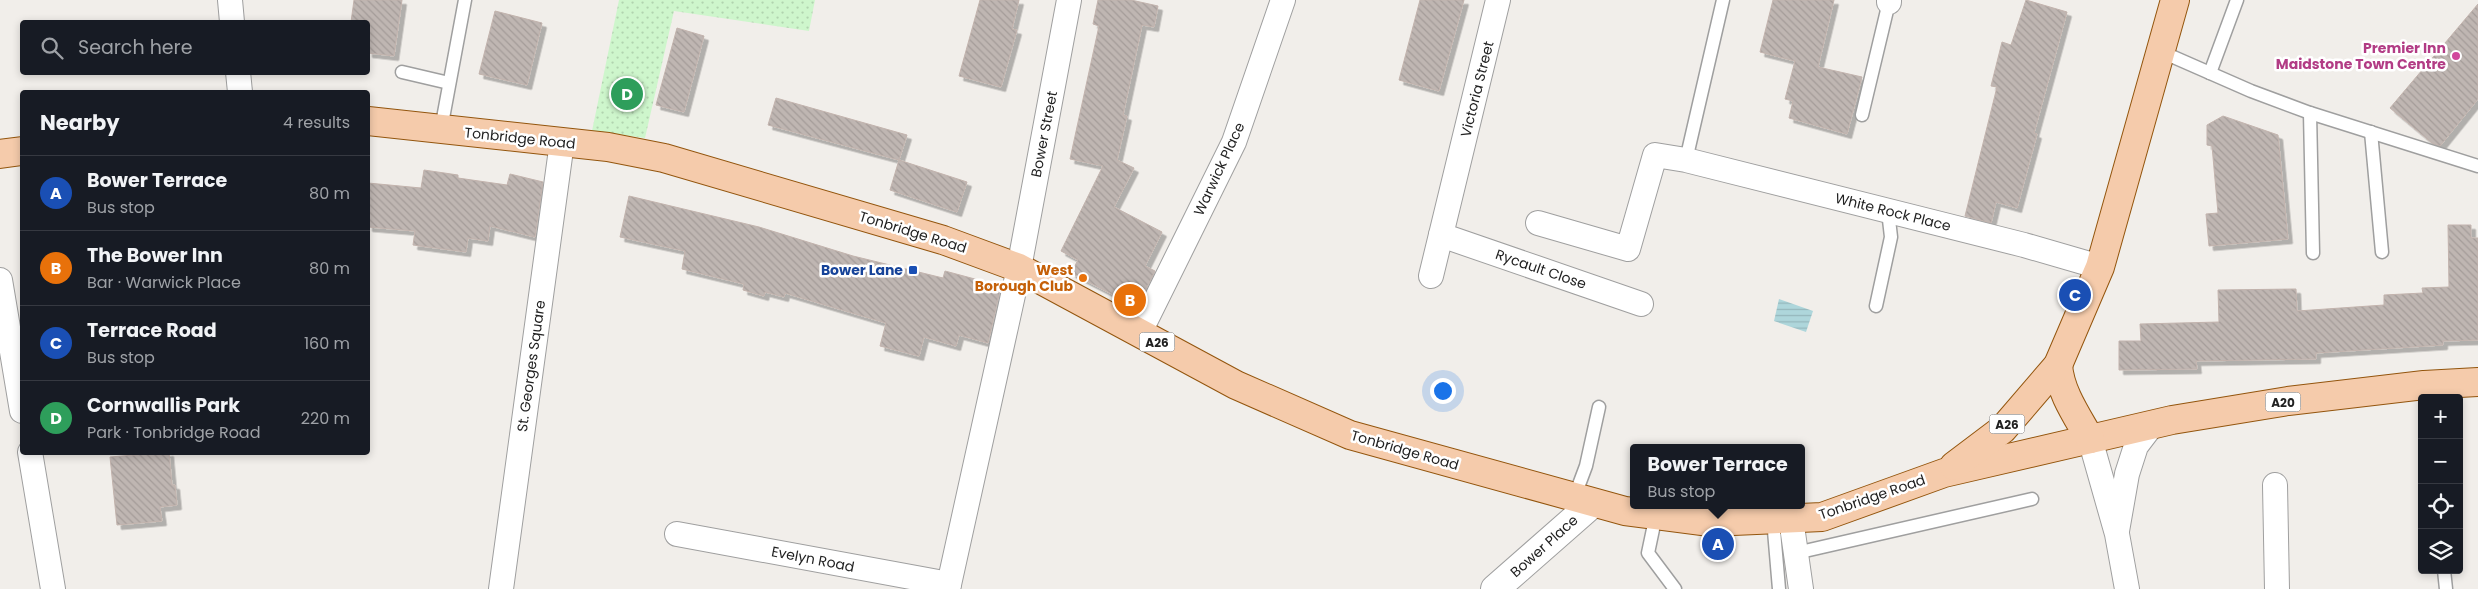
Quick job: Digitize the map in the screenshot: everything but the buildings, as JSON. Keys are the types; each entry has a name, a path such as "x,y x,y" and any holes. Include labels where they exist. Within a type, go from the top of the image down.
{"main road":[{"path":"2090,439 2066,394 2059,377 2058,365 2100,266 2162,52 2175,0"},
{"name":"Tonbridge Road","path":"370,121 608,147 664,158 943,240 1019,268 1236,385 1350,435 1584,500 1656,515 1710,522 1822,517 1944,472 2152,425 2288,401 2424,391 2478,382"},
{"path":"0,154 20,151"},
{"name":"A26","path":"1944,472 2003,429 2058,365"}],"street":[{"path":"230,0 232,20"},
{"name":"Bower Street","path":"1019,268 1069,0"},
{"name":"Warwick Place","path":"1140,332 1234,142 1283,0"},
{"name":"Victoria Street","path":"1441,235 1498,0"},
{"path":"238,75 240,90"},
{"name":"St. Georges Square","path":"501,589 562,142"},
{"name":"White Rock Place","path":"1538,223 1628,249 1656,155 1686,160 2100,266"},
{"path":"1431,276 1441,235"},
{"name":"Rycault Close","path":"1441,235 1641,304"},
{"path":"948,587 1019,268"},
{"path":"1,290 4,328 20,402"},
{"path":"2117,534 2127,474 2136,446 2152,425"},
{"path":"2090,439 2117,534 2127,589"},
{"path":"31,455 53,589"},
{"path":"2275,485 2278,589"},
{"name":"Bower Place","path":"1495,589 1584,500"},
{"path":"1782,519 1796,553 1801,589"},
{"name":"Evelyn Road","path":"677,534 948,587"}],"lane":[{"path":"441,129 465,0"},
{"path":"1686,160 1723,0"},
{"path":"2210,73 2237,0"},
{"path":"1862,115 1889,1"},
{"path":"2162,52 2310,112 2478,166"},
{"path":"402,72 449,83"},
{"path":"2310,112 2313,253"},
{"path":"2371,132 2382,252"},
{"path":"1876,306 1892,237 1888,211"},
{"path":"1584,500 1586,466 1599,407"},
{"path":"1796,553 2032,499"},
{"path":"1656,515 1648,553 1675,589"},
{"path":"1779,589 1782,519"},
{"path":"2444,574 2446,589"}],"green space":[{"path":"619,0 815,0 809,31 674,11 645,138 592,131"}],"water":[{"path":"1779,299 1813,311 1806,332 1774,321"}],"place":[{"name":"Premier Inn Maidstone Town Centre","path":"2456,56"},
{"name":"Cornwallis Park","path":"627,94"},
{"name":"Bower Lane","path":"913,270"},
{"name":"West Borough Club","path":"1083,278"},
{"name":"Terrace Road","path":"2075,295"},
{"name":"The Bower Inn","path":"1130,300"},
{"name":"Bower Terrace","path":"1718,544"}]}
